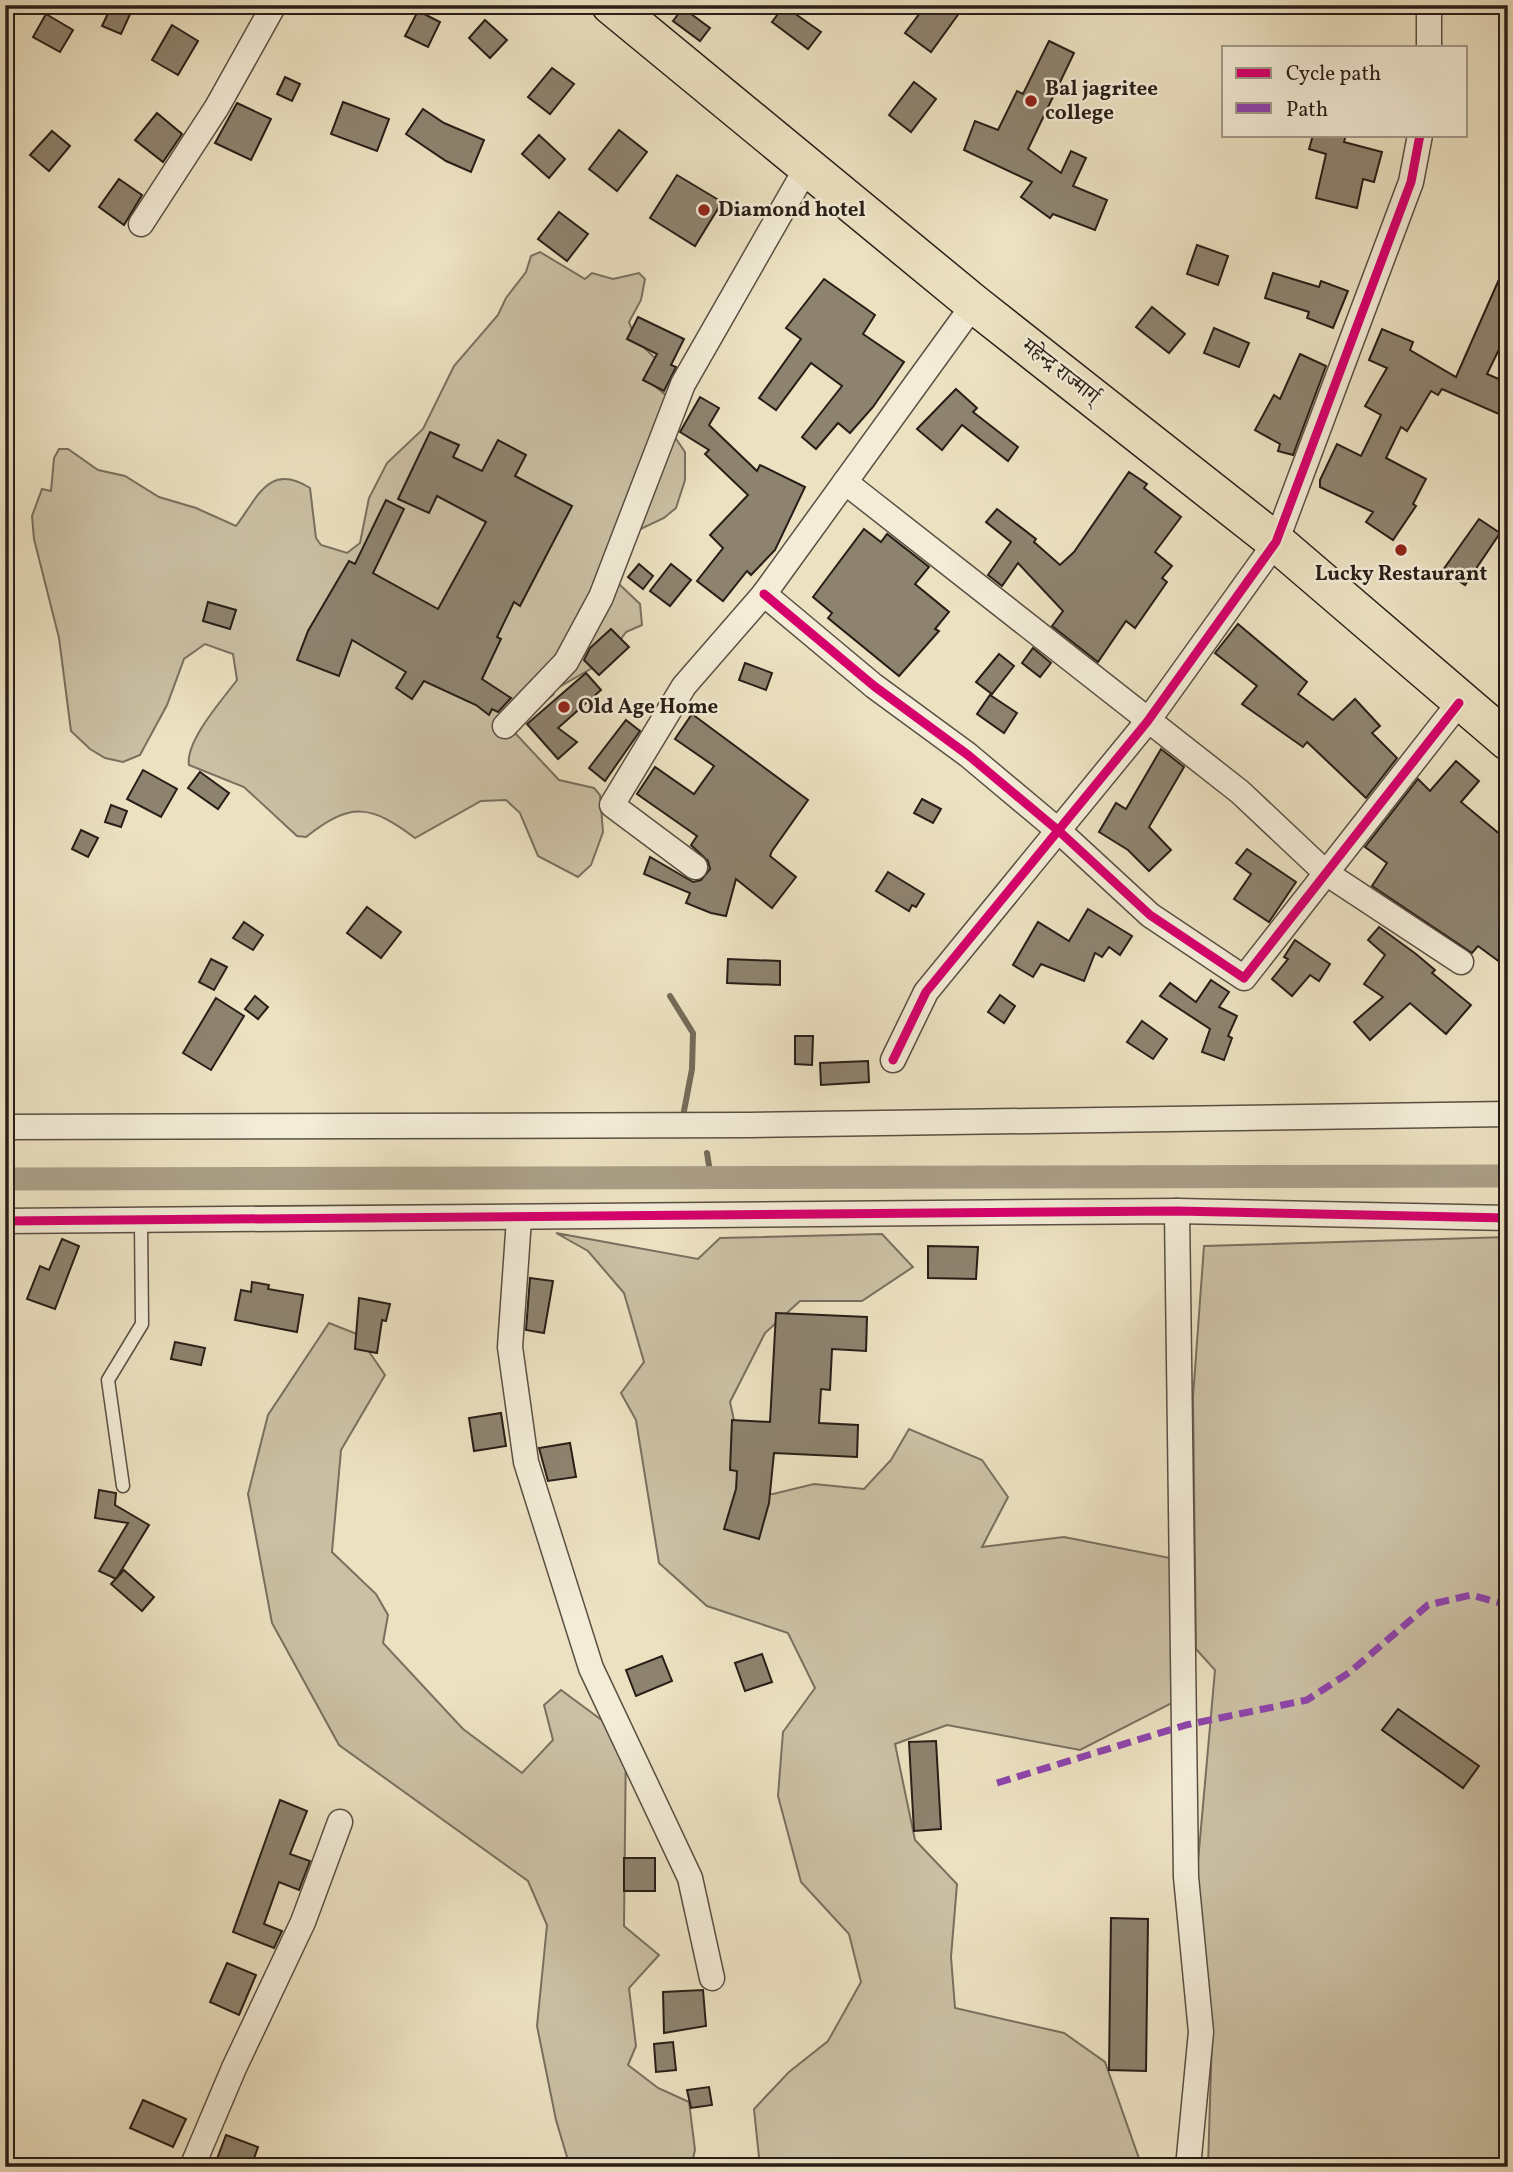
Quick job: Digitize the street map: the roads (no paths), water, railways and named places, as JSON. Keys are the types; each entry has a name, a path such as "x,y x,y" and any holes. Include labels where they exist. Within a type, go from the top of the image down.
{"highway":[{"name":"महेन्द्र राज्मार्ग्","path":"611,5 974,304 1276,542 1459,703 1508,741"}],"street":[{"path":"141,224 217,107 274,5"},
{"path":"1429,5 1429,46"},
{"path":"893,1060 926,992 1060,832 1147,722 1276,542 1412,182 1420,136"},
{"path":"505,726 566,662 601,597 682,384 807,167"},
{"path":"695,867 612,805 684,686 764,594 974,304"},
{"path":"845,482 940,554 1147,722 1240,792 1326,873 1461,962"},
{"path":"764,594 874,686 968,755 1060,832 1150,915 1244,978 1459,703"},
{"path":"5,1127 749,1125 1508,1114"},
{"path":"1177,1211 1186,1877 1201,2032 1188,2167"},
{"path":"5,1221 519,1219 1177,1211 1508,1218"},
{"path":"519,1219 510,1347 526,1462 591,1668 691,1878 712,1978"},
{"path":"192,2167 233,2068 303,1922 340,1822"}],"lane":[{"path":"123,1486 108,1380 142,1324 141,1222"}],"waterway":[{"path":"670,996 693,1033 692,1069 684,1111"},
{"path":"707,1153 711,1178"},
{"path":"5,1179 1508,1176"}],"place":[{"name":"Bal jagritee college","path":"1031,101"},
{"name":"Diamond hotel","path":"704,210"},
{"name":"Lucky Restaurant","path":"1401,550"},
{"name":"Old Age Home","path":"564,707"}]}
